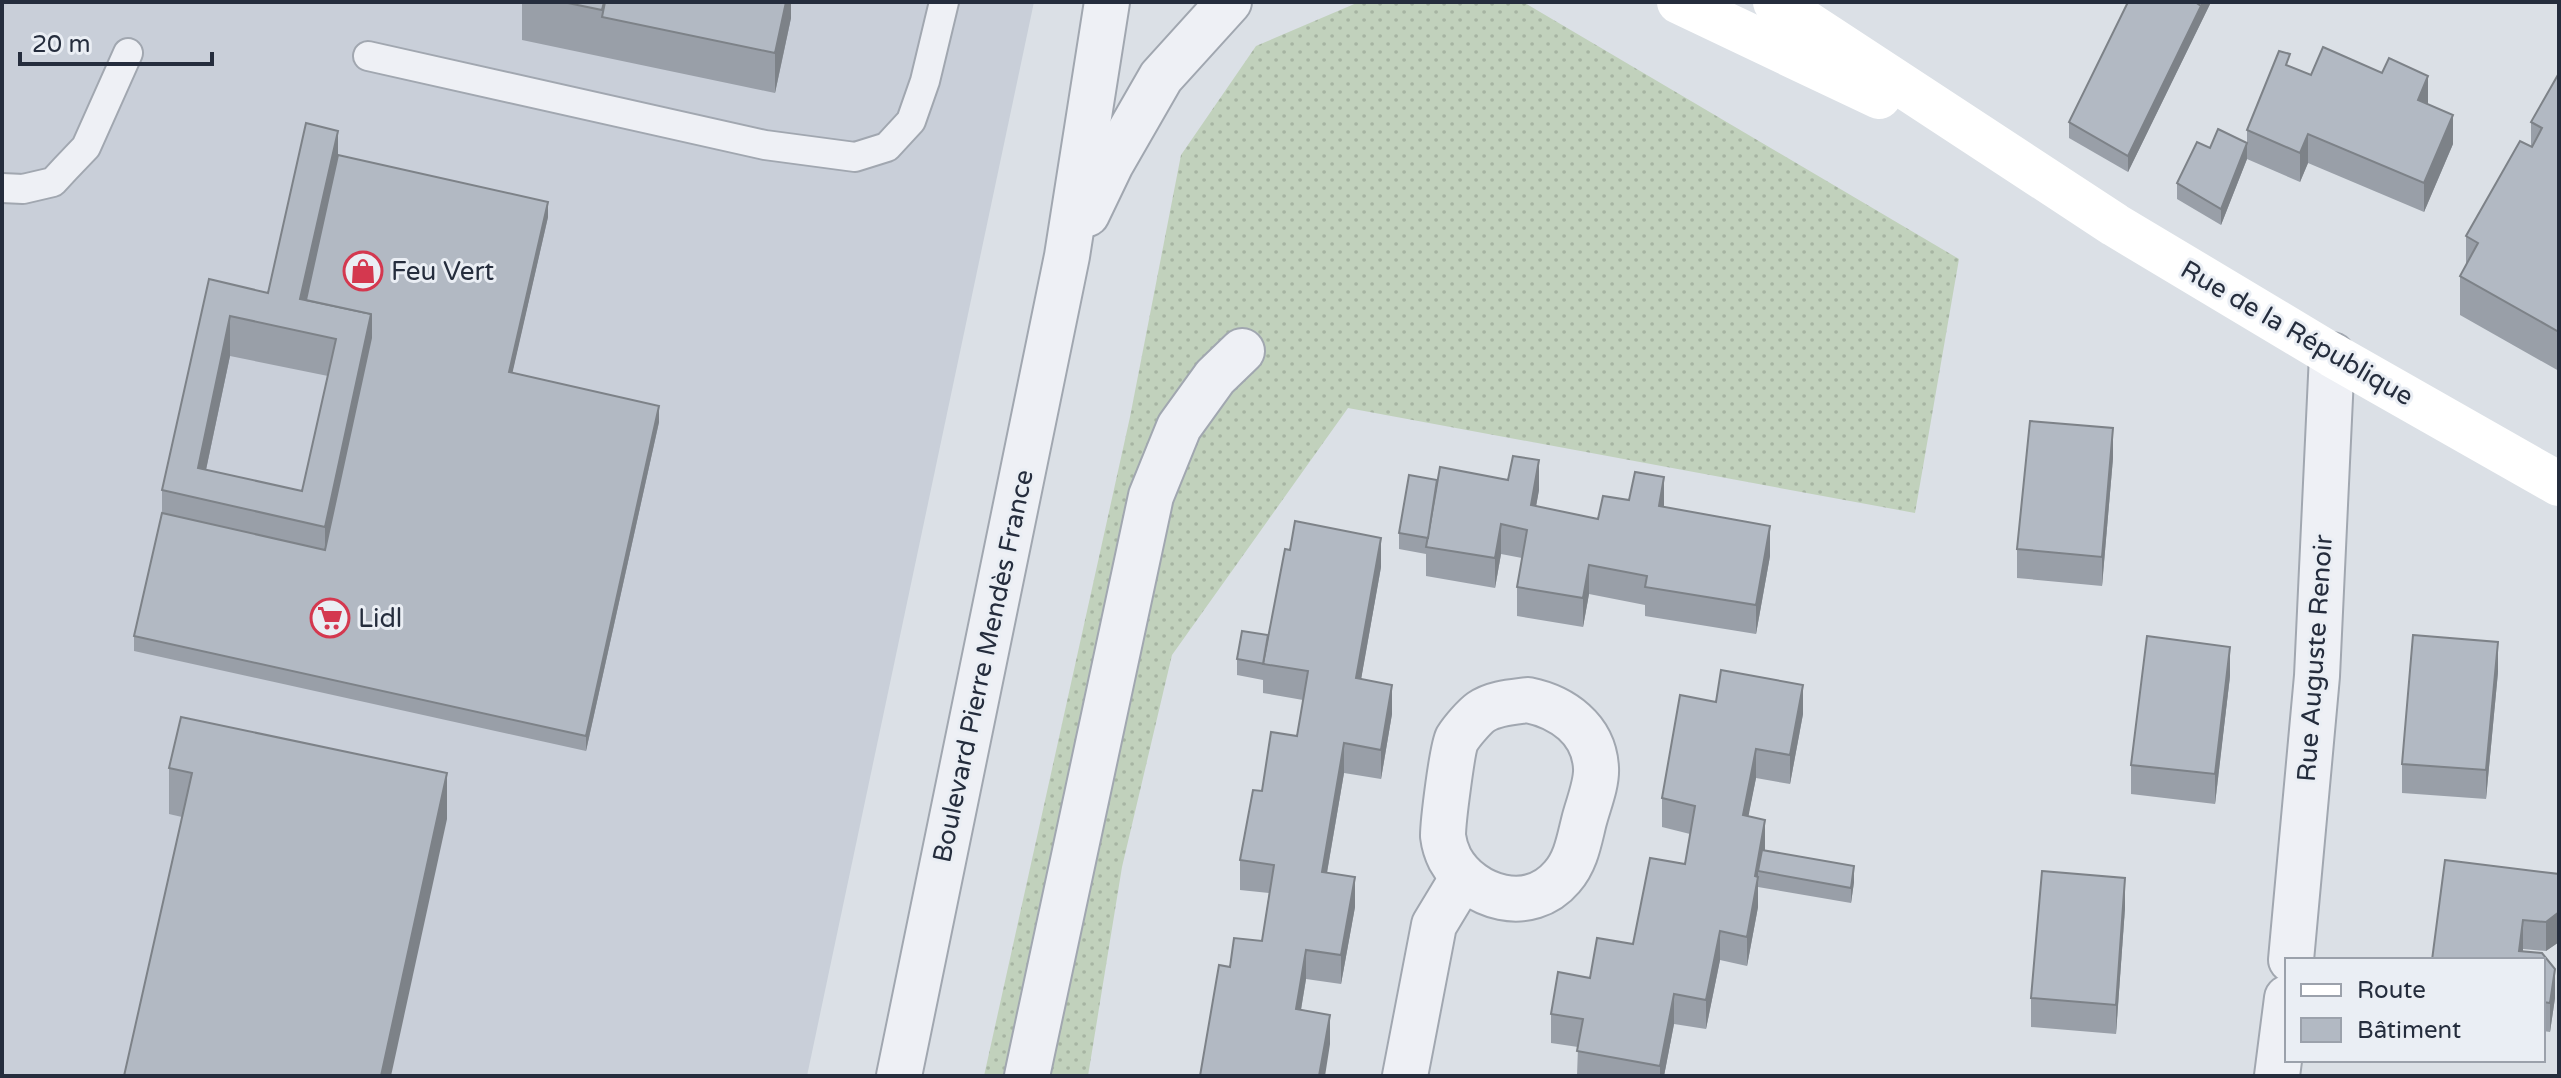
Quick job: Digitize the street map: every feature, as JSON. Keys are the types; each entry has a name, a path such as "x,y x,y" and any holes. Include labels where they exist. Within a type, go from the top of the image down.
{"main road":[{"name":"Rue de la République","path":"1679,2 2040,174"},
{"name":"Rue de la République","path":"1775,2 2115,225 2332,355 2559,484"}],"street":[{"name":"Boulevard Pierre Mendès France","path":"899,1076 1067,256 1107,2"},
{"name":"Boulevard Pierre Mendès France","path":"1067,256 1111,164 1161,77 1229,2"},
{"path":"1027,1076 1151,496 1179,427 1215,377 1242,351"},
{"name":"Rue Auguste Renoir","path":"2291,958 2317,676 2332,355"},
{"path":"1528,700 1561,711 1580,728 1590,744 1596,768 1573,863 1560,880 1539,894 1525,897 1501,898 1478,890 1463,877 1446,850 1443,838 1456,741 1481,712 1503,703 1528,700"},
{"path":"1405,1076 1434,925 1463,877"},
{"path":"2277,1076 2285,1014"}],"lane":[{"path":"368,56 765,145 855,157 887,147 911,121 925,81 944,2"},
{"path":"2,188 23,189 53,182 86,147 128,53"}],"shaded area":[{"path":"2,2 1034,2 807,1076 2,1076"}],"green space":[{"path":"1359,2 1523,2 1959,259 1915,513 1348,408 1172,655 1122,867 1088,1076 984,1076 1130,417 1181,155 1256,46"}],"building":[{"path":"563,2 604,2 602,10"},
{"path":"605,2 786,2 775,53 602,17"},
{"path":"2128,2 2195,2 2201,6 2128,156 2069,122"},
{"path":"2323,47 2382,73 2389,58 2428,76 2418,100 2453,115 2424,183 2308,134 2300,153 2247,130 2279,51 2290,54 2286,65 2311,75"},
{"path":"2559,73 2559,332 2460,276 2478,243 2466,236 2520,141 2532,147 2542,128 2531,122"},
{"path":"306,123 338,131 300,299 371,314 325,527 162,490 209,279 268,293","holes":["230,316 336,339 302,491 198,468"]},
{"path":"2218,129 2247,143 2221,209 2177,183 2197,142 2210,148"},
{"path":"338,155 548,202 509,372 659,406 586,736 134,636 162,513 325,550 371,338 371,314 306,300"},
{"path":"2030,421 2113,428 2102,557 2017,549"},
{"path":"1513,456 1539,460 1531,505 1598,519 1603,496 1629,500 1635,472 1664,477 1659,506 1770,526 1756,605 1645,587 1647,576 1589,565 1583,598 1517,587 1527,530 1501,524 1495,558 1426,547 1440,467 1508,480"},
{"path":"1409,475 1437,480 1428,538 1399,533"},
{"path":"1295,521 1381,538 1356,678 1392,685 1381,750 1344,743 1322,872 1355,877 1341,955 1306,950 1296,1009 1330,1015 1319,1076 1200,1076 1219,965 1230,967 1234,938 1262,941 1274,865 1240,860 1253,790 1262,791 1271,732 1297,736 1308,671 1263,664 1285,549 1290,550"},
{"path":"1242,631 1268,635 1263,664 1237,659"},
{"path":"2413,635 2498,642 2486,770 2402,764"},
{"path":"2147,636 2230,647 2215,774 2131,765"},
{"path":"1721,670 1803,685 1790,755 1756,749 1743,815 1765,820 1747,937 1720,931 1706,1000 1674,994 1660,1066 1577,1051 1583,1019 1551,1014 1558,972 1590,978 1597,938 1633,944 1650,858 1685,864 1695,806 1662,798 1680,695 1716,702"},
{"path":"181,717 447,773 381,1076 124,1076 192,773 169,768"},
{"path":"1762,850 1854,866 1851,888 1758,871"},
{"path":"2445,860 2559,874 2559,912 2546,922 2523,920 2519,951 2542,953 2555,969 2550,1003 2545,1002 2545,958 2432,958"},
{"path":"2042,871 2125,878 2116,1005 2031,998"}],"place":[{"name":"Feu Vert","path":"363,271"},
{"name":"Lidl","path":"330,618"}]}
